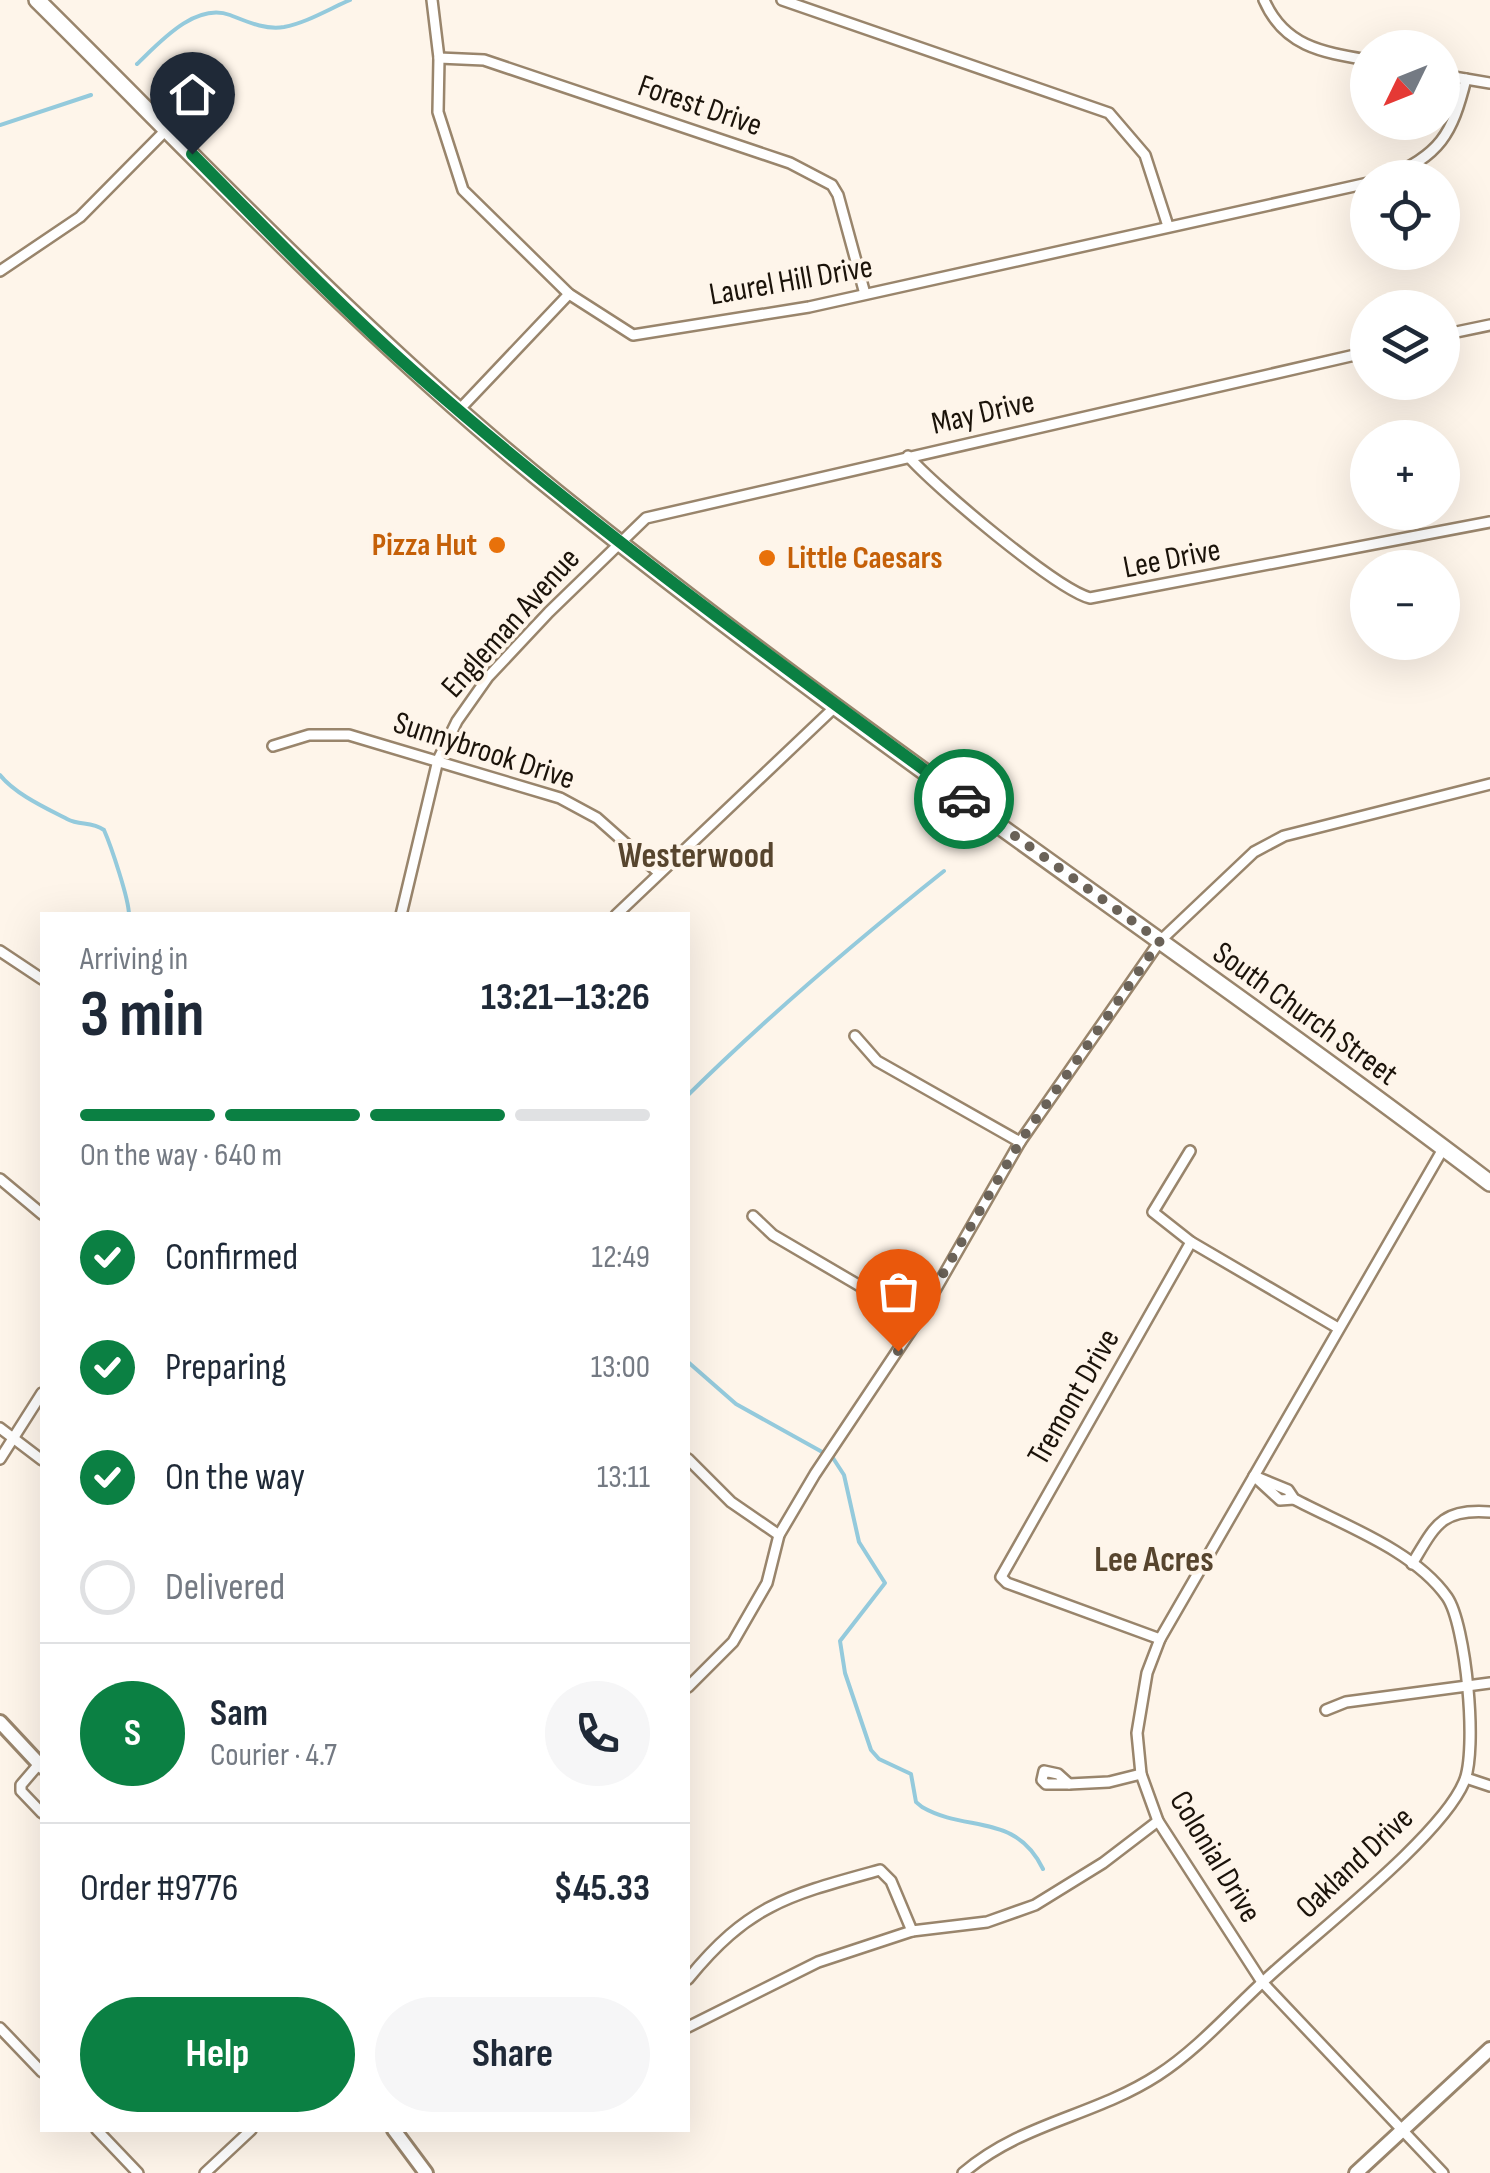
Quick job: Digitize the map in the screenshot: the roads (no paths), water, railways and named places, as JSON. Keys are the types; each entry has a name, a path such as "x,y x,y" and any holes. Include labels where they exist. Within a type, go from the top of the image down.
{"main road":[{"name":"South Church Street","path":"36,0 323,285 460,410 620,542 836,706 1490,1183"}],"street":[{"name":"Laurel Hill Drive","path":"432,0 439,58 438,112 463,190 569,294 633,334 809,307 1350,187"},
{"path":"782,0 1109,113 1145,154 1168,226"},
{"path":"1264,0 1275,24 1296,41 1350,55"},
{"name":"Forest Drive","path":"439,58 484,60 790,163 822,179 844,204 865,294"},
{"path":"1460,78 1490,83"},
{"path":"1423,160 1450,132 1466,79"},
{"path":"0,271 80,218 167,130"},
{"path":"460,410 569,294"},
{"path":"1460,331 1490,324"},
{"name":"May Drive","path":"620,542 646,518 677,508 1350,356"},
{"name":"Lee Drive","path":"908,456 929,480 1070,590 1090,598 1490,522"},
{"name":"Engleman Avenue","path":"402,912 438,760 457,721 488,677 620,542"},
{"path":"619,912 836,706"},
{"name":"Sunnybrook Drive","path":"273,746 309,736 349,735 560,798 597,818 659,872"},
{"path":"690,1685 732,1642 767,1583 779,1535 918,1320 1020,1142 1160,941 1252,854 1284,836 1490,784"},
{"path":"0,951 40,978"},
{"path":"855,1036 877,1060 1020,1142"},
{"name":"Colonial Drive","path":"1443,1149 1160,1639 1140,1704 1137,1733 1141,1774 1158,1821 1262,1982 1443,2173"},
{"path":"1190,1152 1153,1212 1190,1242 1338,1328"},
{"path":"0,1179 40,1212"},
{"path":"753,1216 773,1235 918,1320"},
{"name":"Tremont Drive","path":"1160,1639 1023,1590 1001,1576 1190,1242"},
{"path":"0,1460 40,1395"},
{"path":"0,1428 40,1459"},
{"path":"690,1461 732,1502 779,1535"},
{"name":"Oakland Drive","path":"963,2173 1004,2142 1108,2104 1161,2073 1438,1820 1466,1778 1472,1730 1459,1622 1435,1583 1412,1564 1294,1499 1288,1490 1254,1476"},
{"path":"1412,1564 1440,1522 1463,1510 1490,1512"},
{"path":"1326,1710 1346,1702 1490,1682"},
{"path":"0,1722 40,1764"},
{"path":"40,1766 20,1784 21,1792 40,1811"},
{"path":"1069,1784 1109,1782 1141,1774"},
{"path":"1466,1778 1490,1786"},
{"path":"690,2026 818,1962 912,1931 987,1922 1035,1905 1103,1863 1158,1821"},
{"path":"690,1977 739,1922 784,1898 880,1870 890,1881 912,1931"},
{"path":"0,2028 40,2070"},
{"path":"1356,2173 1490,2049"},
{"path":"99,2132 138,2173"},
{"path":"204,2173 249,2132"},
{"path":"396,2132 426,2173"}],"waterway":[{"path":"137,64 179,27 204,14 230,15 277,28 309,19 350,0"},
{"path":"0,125 91,95"},
{"path":"0,775 50,810 104,830 128,912"},
{"path":"690,1093 813,980 944,871"},
{"path":"690,1364 736,1404 833,1458 844,1475 859,1542 885,1583 840,1641 845,1673 871,1750 879,1759 911,1774 916,1802 922,1807 1004,1831 1032,1851 1043,1869"}],"place":[{"name":"Pizza Hut","path":"497,545"},
{"name":"Little Caesars","path":"767,558"}],"district":[{"name":"Westerwood","path":"696,856"},
{"name":"Lee Acres","path":"1154,1560"}]}
